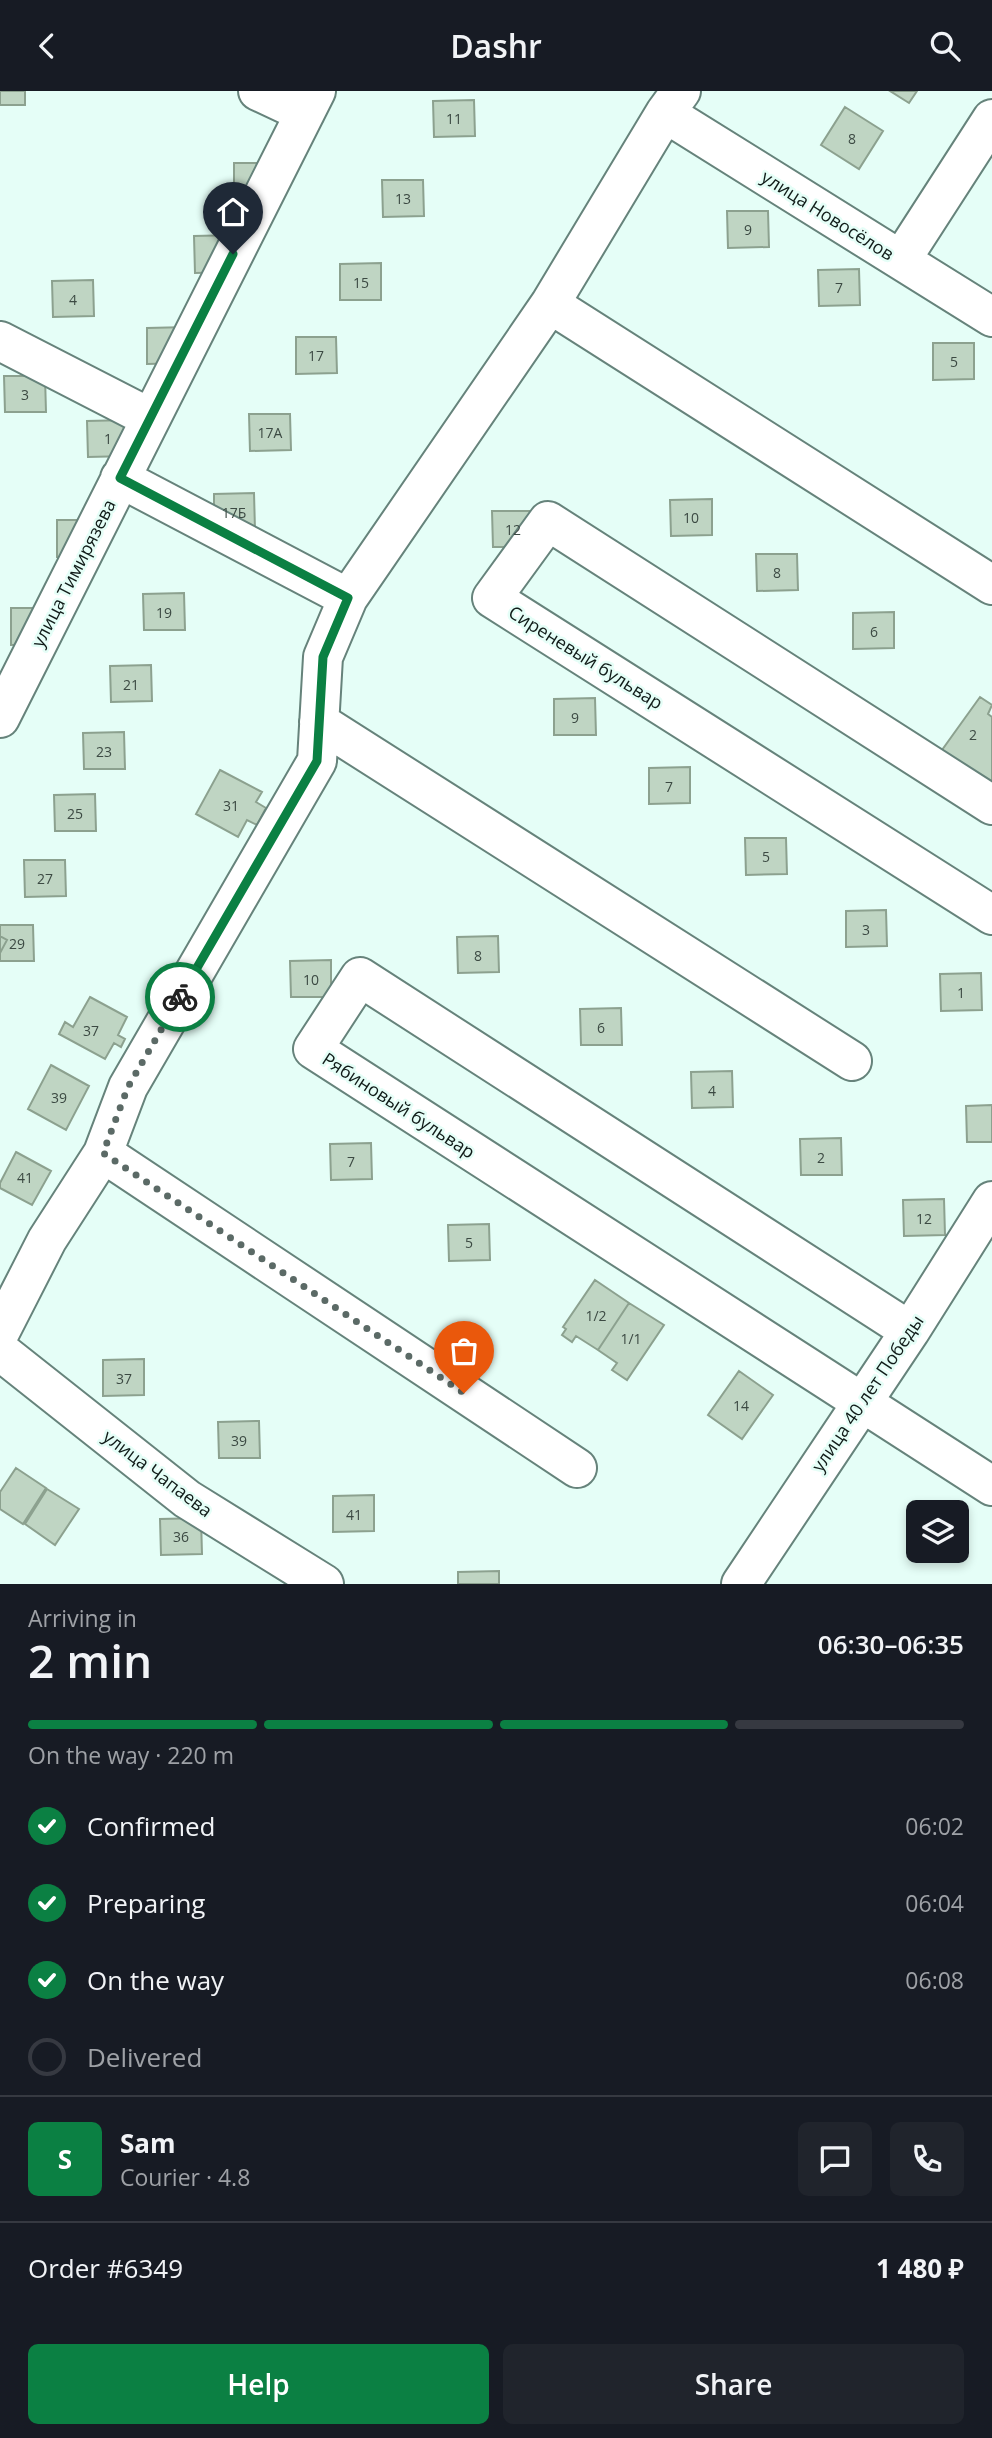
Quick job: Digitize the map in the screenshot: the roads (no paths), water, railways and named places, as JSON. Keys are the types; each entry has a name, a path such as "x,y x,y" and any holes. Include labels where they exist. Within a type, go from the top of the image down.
{"street":[{"path":"258,91 310,102"},
{"name":"улица Тимирязева","path":"0,718 310,102"},
{"path":"0,1332 47,1240 103,1153 128,1087 317,761 323,657 348,598 550,304 673,102"},
{"name":"улица Новосёлов","path":"673,102 901,260 992,317"},
{"path":"901,260 992,119"},
{"path":"550,304 992,585"},
{"path":"0,341 150,418"},
{"path":"120,478 348,598"},
{"name":"Сиреневый бульвар","path":"992,805 548,521 492,598 992,915"},
{"path":"319,722 852,1061"},
{"name":"Рябиновый бульвар","path":"861,1401 313,1049 360,977 910,1331"},
{"path":"103,1153 577,1468"},
{"name":"улица 40 лет Победы","path":"741,1584 910,1331 992,1202"},
{"name":"улица Чапаева","path":"0,1351 187,1499 324,1584"},
{"path":"861,1401 992,1486"}]}
